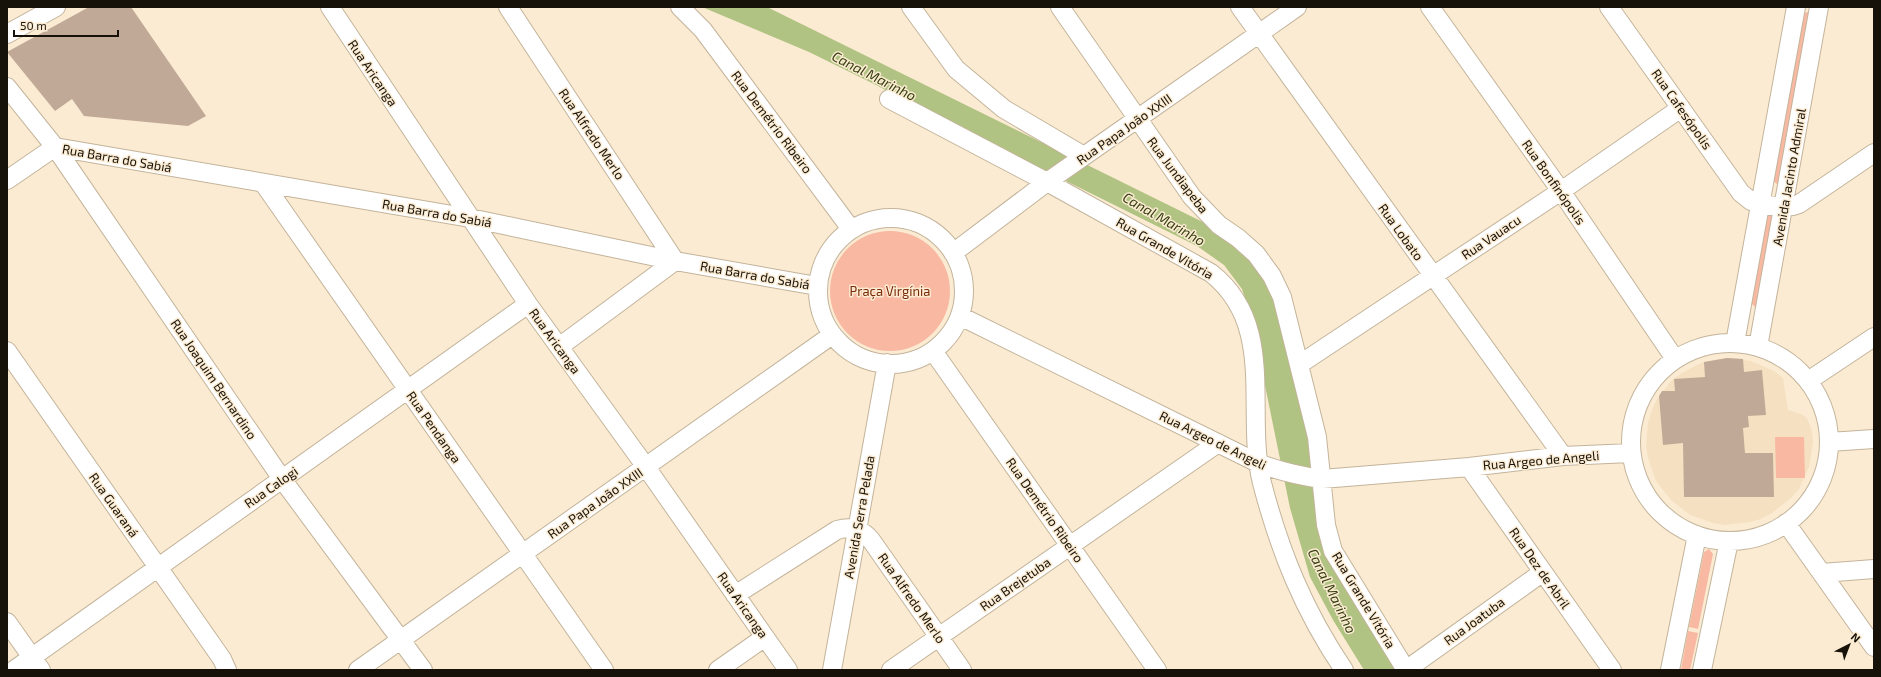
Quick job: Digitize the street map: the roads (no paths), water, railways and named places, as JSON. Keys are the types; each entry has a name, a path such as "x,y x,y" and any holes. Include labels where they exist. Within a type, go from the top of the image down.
{"street":[{"path":"7,34 56,7"},
{"name":"Rua Aricanga","path":"330,7 528,304 646,467 788,670"},
{"name":"Rua Alfredo Merlo","path":"508,7 675,261"},
{"path":"911,7 956,69 1004,109 1081,158"},
{"name":"Rua Jundiapeba","path":"1060,7 1137,120 1205,212 1256,254 1272,276 1282,297 1300,364 1317,437 1318,479"},
{"name":"Rua Lobato","path":"1240,7 1563,456"},
{"name":"Rua Papa João XXIII","path":"953,253 1050,180 1297,7"},
{"name":"Rua Bonfinópolis","path":"1430,7 1561,191 1675,359"},
{"name":"Rua Cafesópolis","path":"1609,7 1742,193 1751,201 1760,204"},
{"name":"Avenida Jacinto Admiral","path":"1736,343 1796,7"},
{"name":"Avenida Jacinto Admiral","path":"1758,347 1819,7"},
{"name":"Rua Demétrio Ribeiro","path":"686,12 703,30 852,229"},
{"name":"Rua Joaquim Bernardino","path":"7,87 55,148 282,479 424,670"},
{"name":"Rua Grande Vitória","path":"889,99 1050,180 1211,273 1224,284 1235,297 1245,319 1255,360 1274,525 1292,576 1318,628 1344,670"},
{"name":"Rua Vauacu","path":"1300,364 1561,191 1681,108"},
{"path":"7,180 55,148"},
{"name":"Rua Barra do Sabiá","path":"55,148 470,218 675,261 817,286"},
{"path":"1760,204 1783,207 1799,204 1874,153"},
{"name":"Rua Pendanga","path":"264,184 604,670"},
{"path":"885,218 912,221 936,233 953,253 961,268 964,284 964,300 960,316 949,336 933,351 914,360 887,363 872,361 857,355 832,335 820,312 817,286 821,269 828,253 838,240 852,229 868,221 885,218"},
{"path":"559,347 675,261"},
{"name":"Rua Calogi","path":"14,670 36,664 158,568 528,304"},
{"name":"Rua Argeo de Angeli","path":"960,316 1266,466 1318,479 1469,467 1563,456 1631,453"},
{"name":"Rua Papa João XXIII","path":"358,670 832,335"},
{"path":"1808,381 1874,337"},
{"path":"1720,343 1736,343 1758,347 1786,360 1808,381 1823,410 1828,426 1829,442 1825,469 1814,494 1806,505 1786,523 1758,537 1742,540 1711,539 1681,528 1668,520 1652,503 1639,483 1634,468 1631,453 1632,423 1640,400 1649,384 1661,370 1675,359 1704,346 1720,343"},
{"name":"Rua Guaraná","path":"7,351 224,664 237,670"},
{"name":"Rua Demétrio Ribeiro","path":"933,351 1156,670"},
{"name":"Avenida Serra Pelada","path":"832,670 887,363"},
{"path":"1829,442 1874,439"},
{"name":"Rua Brejetuba","path":"891,670 1218,443"},
{"name":"Rua Dez de Abril","path":"1469,467 1612,670"},
{"name":"Rua Grande Vitória","path":"1318,479 1326,526 1333,551 1406,670"},
{"path":"1786,523 1874,647"},
{"path":"735,595 837,530 851,528 857,529"},
{"name":"Rua Alfredo Merlo","path":"857,529 871,540 962,670"},
{"path":"1670,670 1697,535"},
{"path":"1704,668 1729,540"},
{"path":"1822,573 1874,569"},
{"name":"Rua Joatuba","path":"1406,670 1543,572"},
{"path":"7,622 36,664"},
{"path":"718,670 765,637"}],"water":[{"name":"Canal Marinho","path":"702,7 767,7 1219,230 1238,245 1274,287 1307,414 1313,491 1320,529 1397,670 1364,670 1333,620 1310,577 1290,508 1251,317 1242,289 1224,265 1197,246 872,83 809,52"}],"park label":[{"name":"Praça Virgínia","path":"890,291"}]}
